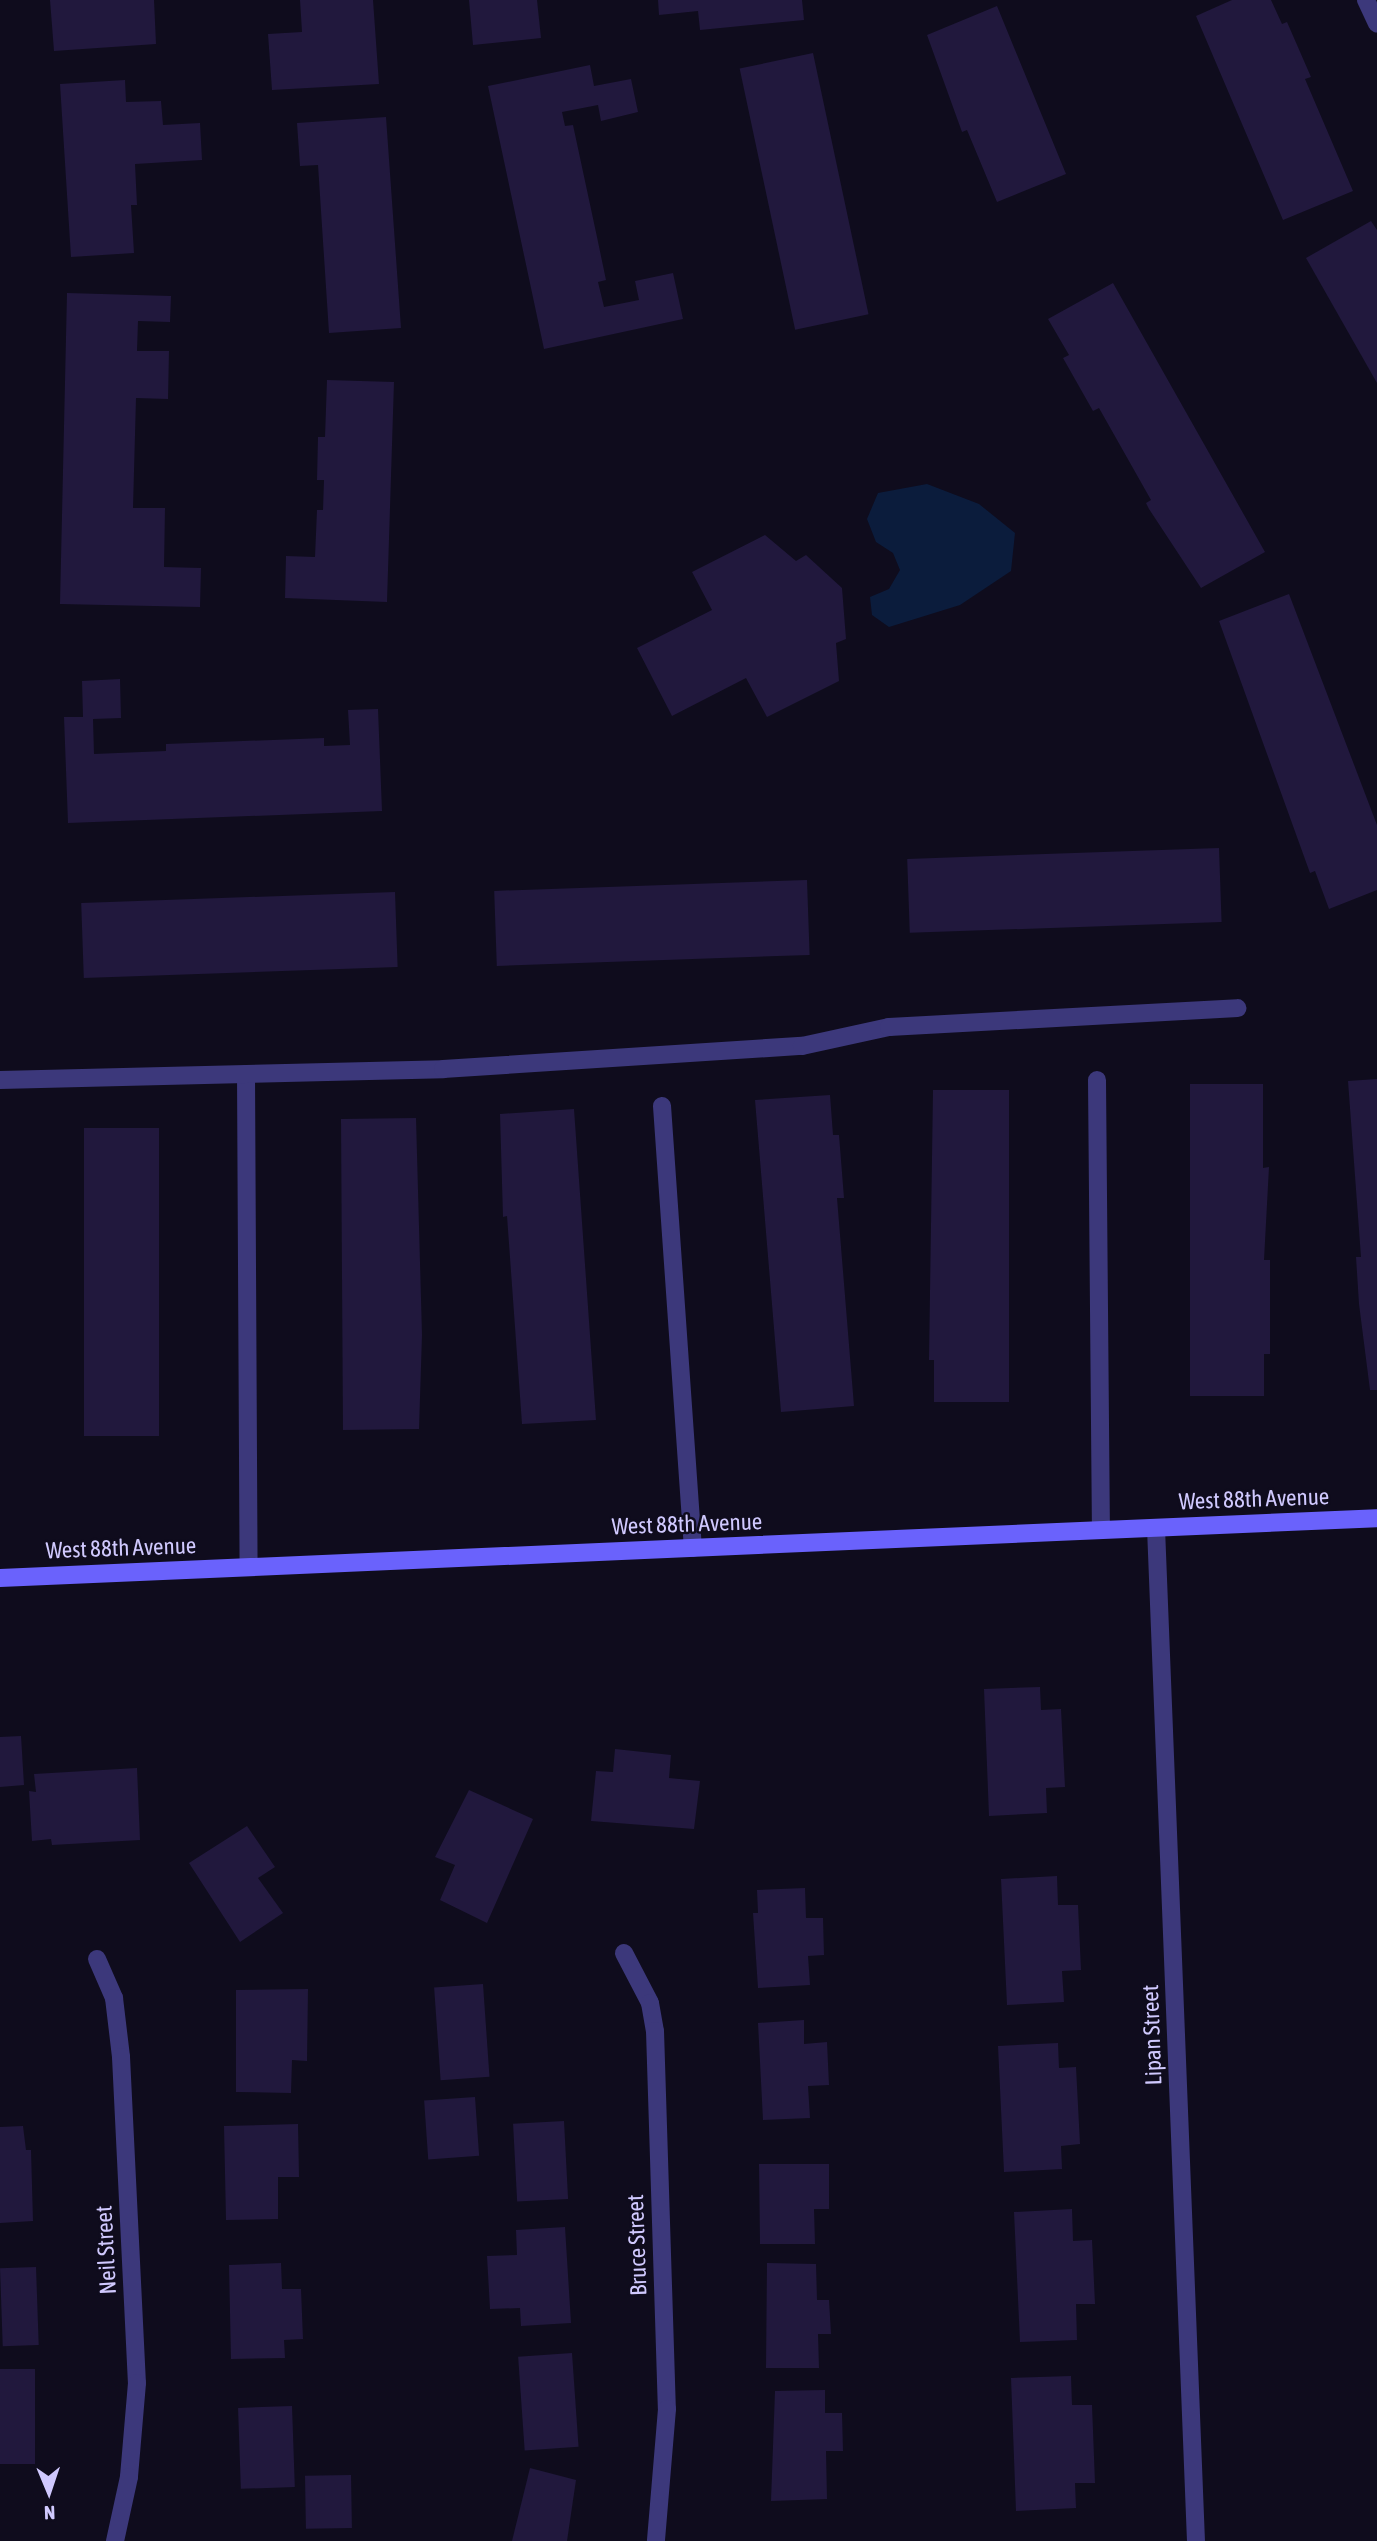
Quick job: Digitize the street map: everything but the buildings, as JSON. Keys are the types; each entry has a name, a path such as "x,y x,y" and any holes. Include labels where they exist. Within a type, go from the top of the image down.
{"main road":[{"name":"West 88th Avenue","path":"0,1578 1377,1518"}],"street":[{"path":"1366,0 1377,24"},
{"path":"0,1080 443,1069 802,1046 889,1027 1237,1008"},
{"path":"246,1074 249,1567"},
{"path":"1097,1080 1101,1530"},
{"path":"662,1106 693,1548"},
{"name":"Lipan Street","path":"1156,1528 1196,2541"},
{"name":"Bruce Street","path":"624,1953 650,2003 655,2031 667,2409 656,2541"},
{"name":"Neil Street","path":"97,1959 114,1998 121,2057 137,2383 129,2477 115,2541"}],"water":[{"path":"927,484 979,504 1015,533 1011,571 960,605 889,627 872,615 870,597 889,589 900,570 893,553 876,542 867,519 878,493"}]}
